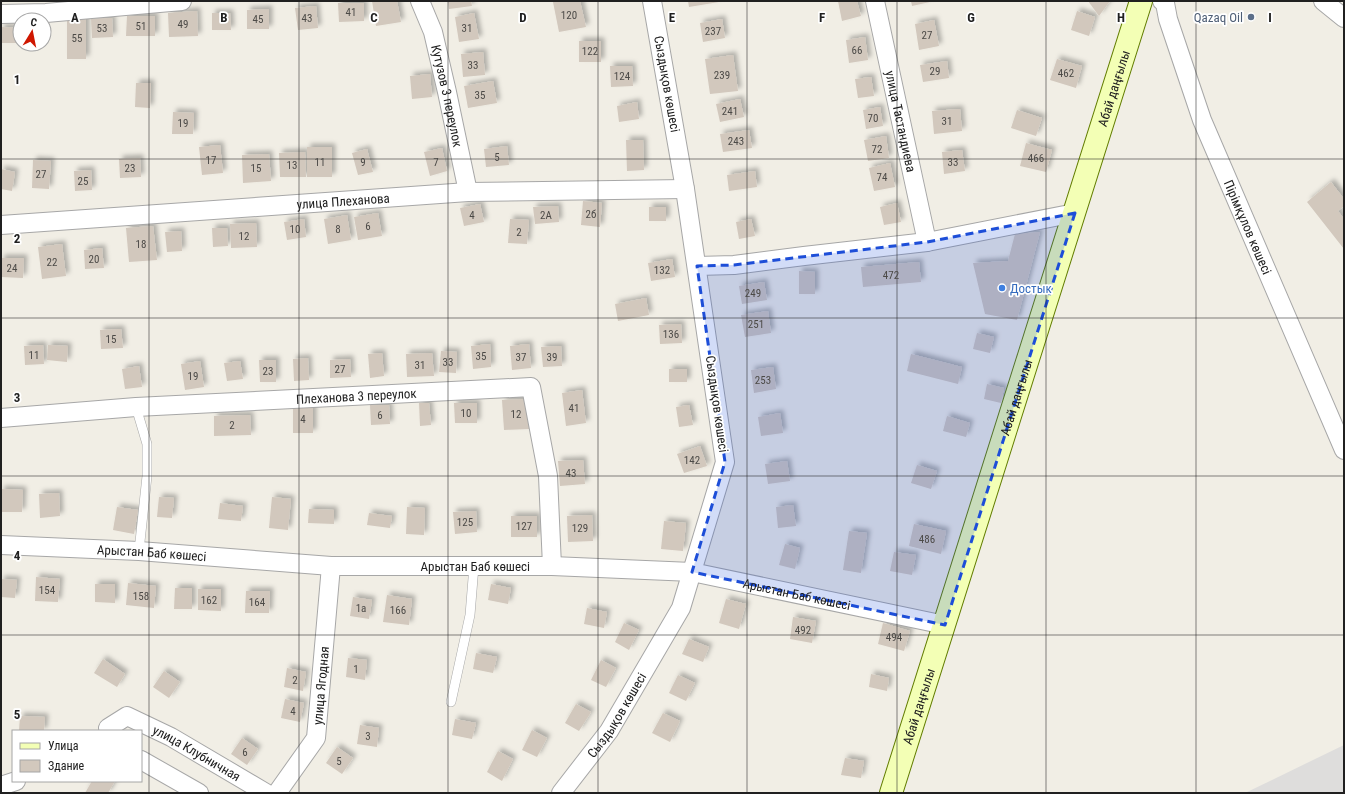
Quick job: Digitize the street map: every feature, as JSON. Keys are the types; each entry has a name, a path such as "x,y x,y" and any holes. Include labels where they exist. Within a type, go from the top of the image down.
{"street":[{"path":"1,14 46,13 182,1"},
{"name":"Кутузов 3 переулок","path":"420,1 433,32 468,192"},
{"name":"Сыздықов көшесі","path":"561,793 609,731 680,608 725,462 685,189 652,1"},
{"name":"улица Тастандиева","path":"875,1 928,242"},
{"name":"Абай даңғылы","path":"891,793 1141,1"},
{"path":"1323,1 1344,18"},
{"name":"Пірімқұлов көшесі","path":"1165,2 1168,19 1202,120 1344,450"},
{"name":"улица Плеханова","path":"1,226 468,192 685,189"},
{"path":"697,266 734,265 928,242 1074,213"},
{"name":"Плеханова 3 переулок","path":"1,418 136,407 531,387 548,476 552,566"},
{"name":"Арыстан Баб көшесі","path":"1,545 140,552 331,566 552,566 692,572 945,625"},
{"name":"улица Ягодная","path":"277,793 316,738 331,566"},
{"name":"улица Клубничная","path":"109,730 108,728 127,716 171,737 266,793"},
{"path":"142,761 199,793"},
{"path":"1,786 13,782"}],"lane":[{"path":"136,407 147,444 148,476 140,552"},
{"path":"451,702 470,614 474,566"}],"highlighted area":[{"path":"1075,213 945,625 692,572 725,462 697,266 734,265 927,242"}],"shaded area":[{"path":"1344,745 1344,793 1245,793"}],"building":[{"path":"372,1 397,1 401,22 376,26"},
{"path":"448,1 471,1 472,6 449,9"},
{"path":"580,1 586,27 559,32 553,2"},
{"path":"688,1 719,1 719,2 689,7"},
{"path":"838,1 857,1 861,16 842,21"},
{"path":"911,1 930,1 930,2 912,6"},
{"path":"1088,1 1110,1 1099,16"},
{"path":"338,3 364,3 364,21 339,22"},
{"path":"316,6 318,28 298,30 295,8"},
{"path":"269,9 269,29 247,29 247,10"},
{"path":"197,11 198,36 169,37 168,13"},
{"path":"1077,11 1095,17 1089,36 1071,30"},
{"path":"212,13 230,13 231,30 212,30"},
{"path":"474,13 479,39 459,42 455,17"},
{"path":"127,16 155,16 155,36 126,36"},
{"path":"67,17 86,17 86,59 67,59"},
{"path":"112,18 113,37 92,38 91,19"},
{"path":"722,19 725,38 703,42 700,23"},
{"path":"934,20 939,46 919,50 915,24"},
{"path":"1,27 12,28 12,43 1,43"},
{"path":"865,37 868,60 849,63 846,40"},
{"path":"579,41 601,41 601,62 579,62"},
{"path":"483,52 485,75 463,77 461,54"},
{"path":"733,55 738,91 710,94 705,59"},
{"path":"1057,59 1082,66 1076,88 1050,80"},
{"path":"947,61 949,78 923,82 920,65"},
{"path":"610,66 632,66 633,86 611,87"},
{"path":"430,74 432,97 412,99 410,76"},
{"path":"871,77 874,96 858,98 855,79"},
{"path":"493,81 497,103 468,108 464,86"},
{"path":"136,83 151,83 150,108 135,107"},
{"path":"740,99 744,117 720,122 716,104"},
{"path":"637,102 639,119 619,122 617,106"},
{"path":"880,107 883,126 866,129 863,110"},
{"path":"960,109 962,131 934,134 932,111"},
{"path":"1017,110 1042,118 1036,136 1011,128"},
{"path":"173,112 194,113 193,134 172,134"},
{"path":"749,130 752,148 723,152 720,134"},
{"path":"886,136 889,158 868,161 864,140"},
{"path":"626,140 643,140 644,170 627,171"},
{"path":"1026,143 1052,150 1046,172 1020,166"},
{"path":"220,145 223,173 202,175 199,147"},
{"path":"507,146 509,165 486,167 484,149"},
{"path":"307,147 332,147 332,177 307,177"},
{"path":"442,148 447,171 430,176 424,152"},
{"path":"367,149 373,172 358,175 352,153"},
{"path":"962,150 965,171 944,174 942,152"},
{"path":"305,152 306,177 280,177 279,153"},
{"path":"269,154 271,181 243,183 242,155"},
{"path":"140,158 141,177 120,178 119,159"},
{"path":"33,160 51,161 49,189 32,188"},
{"path":"890,163 895,187 874,191 869,168"},
{"path":"1,169 15,172 12,191 1,189"},
{"path":"91,170 92,190 75,191 74,171"},
{"path":"755,171 757,187 729,191 727,175"},
{"path":"1331,182 1344,199 1344,206 1338,211 1344,219 1344,249 1307,202"},
{"path":"583,201 602,203 600,227 581,225"},
{"path":"897,203 901,222 884,225 880,207"},
{"path":"480,204 484,222 464,226 460,208"},
{"path":"558,206 559,222 535,224 533,207"},
{"path":"649,207 666,207 666,221 649,221"},
{"path":"378,213 382,236 358,240 354,217"},
{"path":"347,215 351,240 328,244 324,219"},
{"path":"304,219 306,237 287,240 284,222"},
{"path":"510,219 529,220 527,244 508,243"},
{"path":"751,219 755,236 739,239 736,222"},
{"path":"256,223 257,247 231,248 230,224"},
{"path":"153,226 157,260 129,262 126,228"},
{"path":"212,228 227,228 228,246 213,247"},
{"path":"181,231 182,251 167,252 165,232"},
{"name":"Достык","path":"1040,232 1017,320 985,314 973,263 1008,261 1015,234"},
{"path":"62,244 66,276 42,279 38,247"},
{"path":"102,248 104,268 85,269 84,250"},
{"path":"1,258 24,258 23,278 1,277"},
{"path":"672,259 675,277 651,281 648,263"},
{"path":"919,262 921,282 863,287 861,267"},
{"path":"799,271 815,272 815,294 799,294"},
{"path":"764,282 767,300 742,304 739,286"},
{"path":"646,298 649,315 618,321 615,304"},
{"path":"768,311 771,333 745,337 741,315"},
{"path":"681,324 682,343 660,344 659,325"},
{"path":"121,329 123,348 101,349 100,330"},
{"path":"977,333 994,337 990,353 973,349"},
{"path":"490,344 491,367 473,369 471,346"},
{"path":"529,344 531,368 512,370 510,346"},
{"path":"43,345 44,364 25,365 24,346"},
{"path":"48,345 68,346 67,362 47,360"},
{"path":"561,346 562,366 543,367 541,347"},
{"path":"441,351 457,352 456,373 439,372"},
{"path":"382,353 384,376 370,378 368,354"},
{"path":"432,353 434,376 407,377 406,354"},
{"path":"911,354 962,367 958,384 907,371"},
{"path":"308,358 309,380 294,381 293,359"},
{"path":"350,359 351,377 330,378 330,360"},
{"path":"259,360 276,360 276,382 260,382"},
{"path":"200,361 204,387 185,390 181,364"},
{"path":"240,361 243,379 227,381 224,363"},
{"path":"139,366 142,387 125,389 122,369"},
{"path":"773,367 776,389 754,393 751,370"},
{"path":"669,369 687,369 687,382 669,382"},
{"path":"987,384 1004,388 1001,403 984,399"},
{"path":"582,390 586,423 566,426 562,393"},
{"path":"527,399 529,429 504,430 502,400"},
{"path":"419,403 429,403 431,425 420,426"},
{"path":"454,403 477,403 477,423 455,423"},
{"path":"293,404 313,404 313,433 293,433"},
{"path":"370,405 389,405 390,424 371,425"},
{"path":"689,405 693,425 679,427 676,407"},
{"path":"780,413 783,433 761,436 758,417"},
{"path":"250,415 251,435 214,436 214,416"},
{"path":"947,416 970,423 966,437 943,431"},
{"path":"700,446 707,466 684,473 677,454"},
{"path":"583,460 585,484 560,486 558,461"},
{"path":"787,461 790,481 768,484 765,464"},
{"path":"917,465 937,471 931,489 911,483"},
{"path":"1,489 23,490 22,512 1,512"},
{"path":"59,493 60,516 40,518 39,494"},
{"path":"159,497 174,498 172,518 157,517"},
{"path":"272,497 291,499 288,530 269,528"},
{"path":"220,503 243,506 241,521 218,519"},
{"path":"793,505 796,526 778,528 776,507"},
{"path":"117,507 138,510 134,534 113,530"},
{"path":"407,507 425,508 424,535 406,534"},
{"path":"309,509 334,510 334,524 308,523"},
{"path":"476,511 477,532 455,534 453,512"},
{"path":"369,513 392,516 390,528 367,525"},
{"path":"592,515 593,541 568,542 567,516"},
{"path":"511,516 537,516 537,537 511,537"},
{"path":"664,521 686,523 683,551 661,549"},
{"path":"914,524 946,531 941,554 909,546"},
{"path":"849,531 867,533 861,573 843,570"},
{"path":"785,544 800,548 795,569 779,565"},
{"path":"894,552 916,555 912,575 890,571"},
{"path":"36,577 60,579 58,602 35,601"},
{"path":"1,579 17,580 15,598 1,597"},
{"path":"128,583 156,586 154,608 126,605"},
{"path":"95,584 115,584 115,603 95,602"},
{"path":"491,584 511,588 508,604 488,600"},
{"path":"175,588 192,588 192,609 174,609"},
{"path":"198,589 221,589 221,611 198,610"},
{"path":"246,591 270,591 269,613 245,613"},
{"path":"387,595 412,599 409,625 383,622"},
{"path":"353,597 372,600 369,619 350,616"},
{"path":"726,599 746,604 739,629 719,623"},
{"path":"587,608 607,612 604,628 584,624"},
{"path":"793,617 816,621 812,643 790,639"},
{"path":"624,623 639,630 629,650 615,642"},
{"path":"883,623 910,631 904,651 878,644"},
{"path":"689,639 709,647 703,662 682,654"},
{"path":"476,653 497,657 493,673 473,669"},
{"path":"348,658 367,660 365,680 346,677"},
{"path":"103,659 125,674 117,687 94,673"},
{"path":"601,660 616,668 606,687 591,680"},
{"path":"287,668 306,672 303,691 284,687"},
{"path":"164,671 180,682 169,698 153,687"},
{"path":"871,674 889,678 887,691 869,687"},
{"path":"678,675 695,683 686,701 669,693"},
{"path":"285,699 304,703 300,722 281,718"},
{"path":"576,704 591,712 579,731 565,723"},
{"path":"663,713 680,721 670,742 652,733"},
{"path":"20,716 45,717 44,730 19,730"},
{"path":"455,719 476,723 472,739 452,735"},
{"path":"360,725 379,728 377,747 357,744"},
{"path":"532,730 547,738 537,757 522,750"},
{"path":"242,738 258,749 247,765 231,754"},
{"path":"337,747 353,758 342,774 326,763"},
{"path":"498,751 513,759 502,781 487,772"},
{"path":"845,758 864,761 861,778 841,775"},
{"path":"91,782 114,782 108,793 85,793"}],"place":[{"name":"Qazaq Oil","path":"1251,17"},
{"name":"Достык","path":"1002,288"}]}
